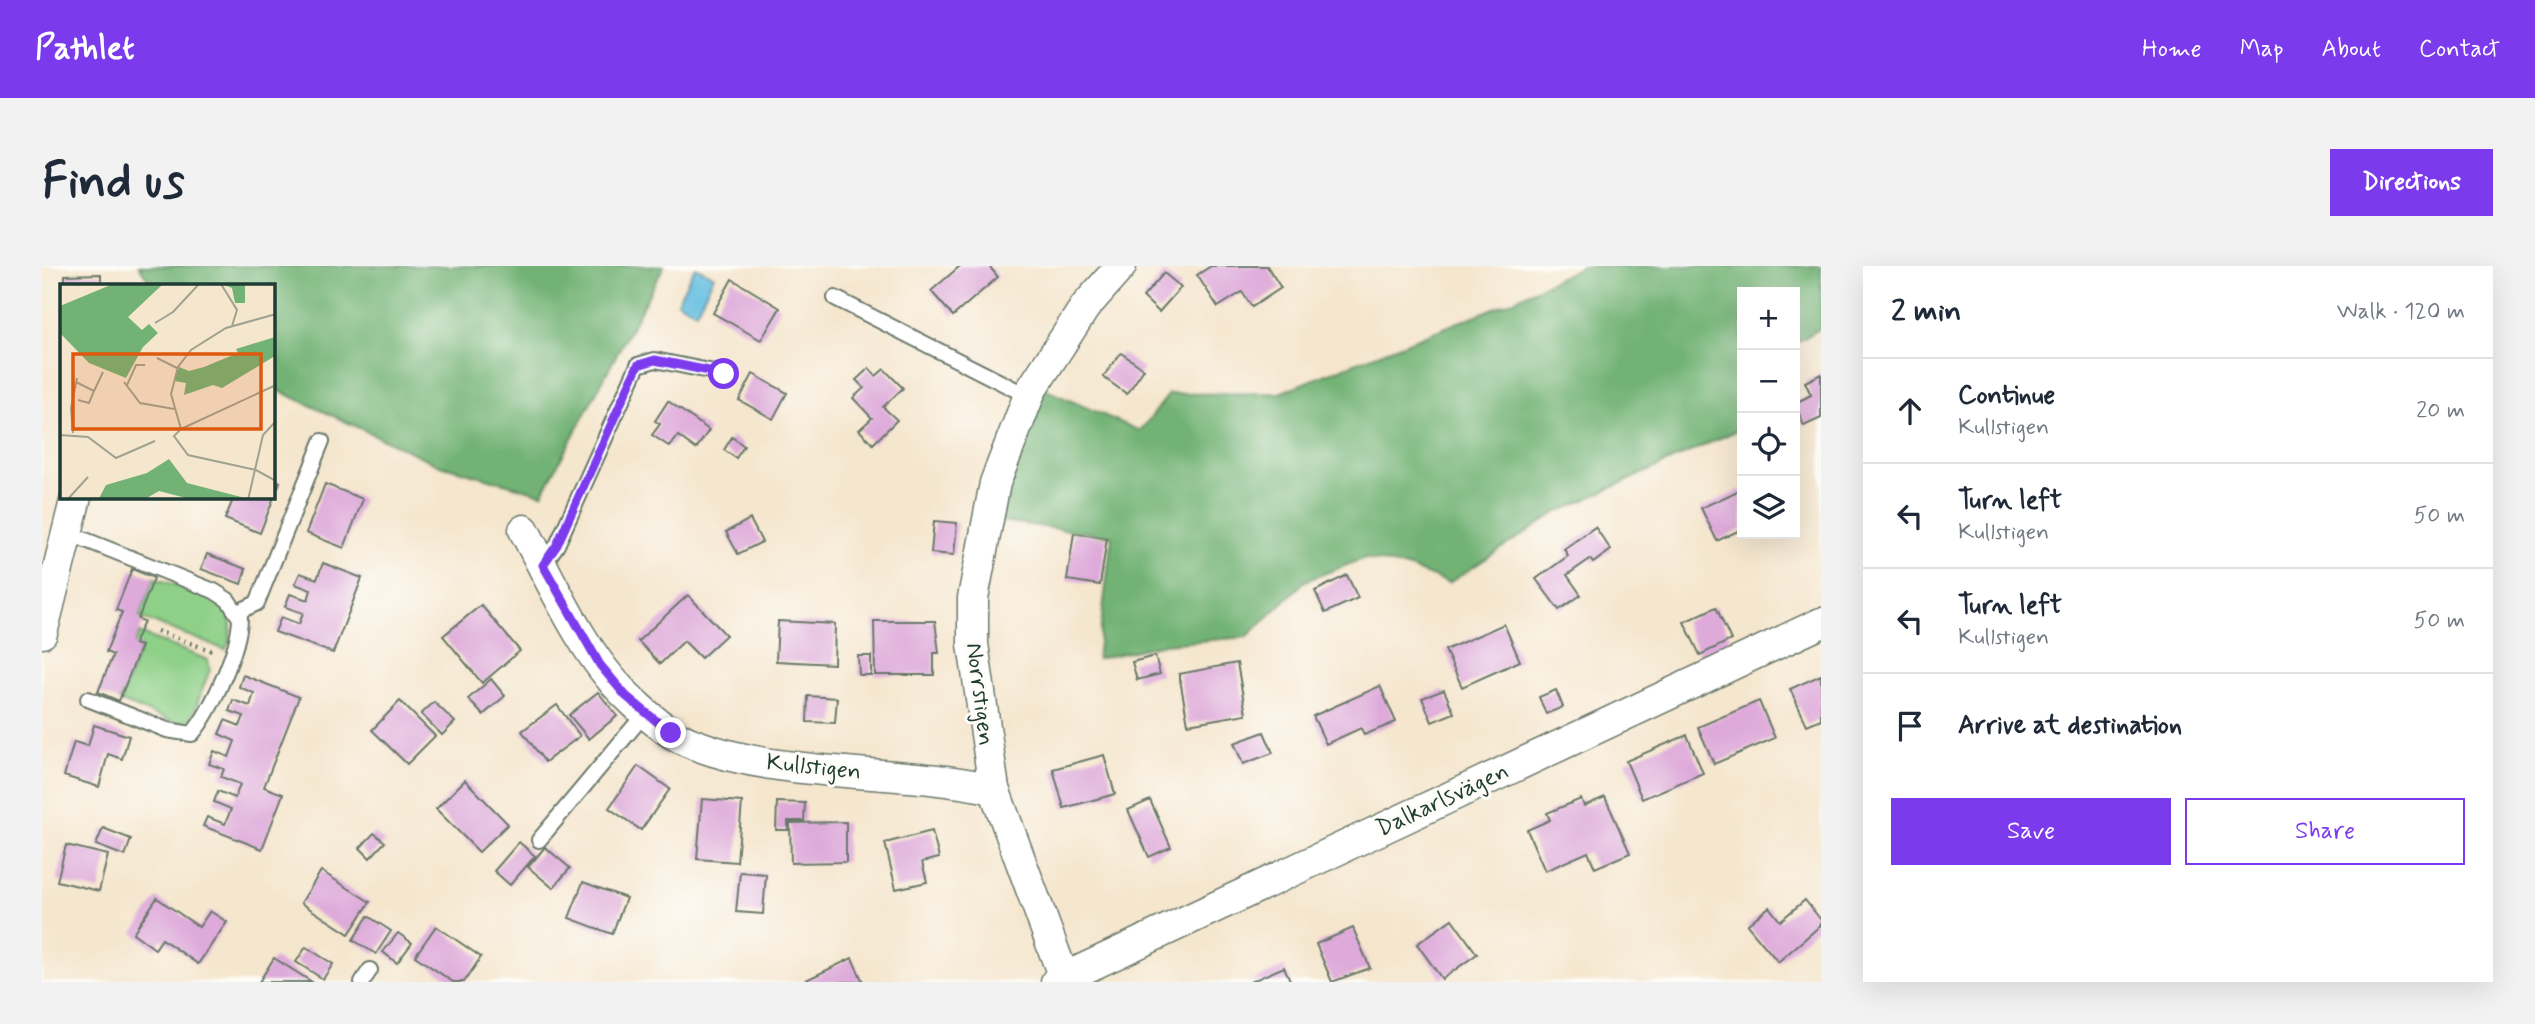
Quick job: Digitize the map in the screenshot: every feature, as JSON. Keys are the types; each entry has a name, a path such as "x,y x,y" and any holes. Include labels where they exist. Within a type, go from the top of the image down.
{"street":[{"name":"Norrstigen","path":"1060,980 994,789 973,644 973,598 995,483 1028,396 1059,342 1121,266"},
{"path":"42,633 76,499"},
{"name":"Kullstigen","path":"524,530 600,665 626,696 671,733 694,745 736,758 921,776 994,789"},
{"name":"Dalkarlsvägen","path":"1060,980 1821,623"}],"lane":[{"path":"835,298 1028,396"},
{"path":"543,565 557,545 638,365 655,360 724,374"},
{"path":"238,612 257,603 322,440"},
{"path":"68,533 214,591 238,612 240,626 205,719 191,734 167,730 88,699"},
{"path":"539,840 646,712"}],"path":[{"path":"157,631 229,657"}],"green space":[{"path":"139,266 664,266 542,494 437,464 275,389 275,284 151,284"},
{"path":"1582,266 1821,266 1821,328 1800,340 1800,287 1737,287 1737,430 1554,514 1449,583 1410,568 1365,558 1305,581 1247,637 1164,644 1097,659 1112,536 1000,521 1010,465 1042,388 1140,431 1169,394 1279,393 1512,301"},
{"path":"154,578 212,597 223,605 229,616 231,630 226,650 139,617"},
{"path":"139,633 208,660 210,669 192,717 185,722 174,722 119,701 141,647 134,644"}],"water":[{"path":"695,267 714,276 696,312 677,302"}],"building":[{"path":"960,266 989,266 998,277 953,316 931,291"},
{"path":"1211,266 1267,266 1281,288 1252,307 1242,292 1218,307 1197,275"},
{"path":"1164,273 1181,287 1159,312 1143,297"},
{"path":"101,274 101,284 65,284 65,275"},
{"path":"732,279 780,308 761,340 713,313"},
{"path":"1121,353 1144,369 1127,394 1103,377"},
{"path":"869,368 876,376 884,369 903,388 883,407 897,420 873,444 859,430 872,418 853,398 864,388 856,380"},
{"path":"753,374 787,393 773,419 739,400"},
{"path":"1821,374 1821,418 1804,426 1800,416 1800,400 1811,395 1805,382"},
{"path":"668,401 709,430 696,449 678,436 670,447 652,435 660,424 655,421"},
{"path":"732,437 744,446 736,458 724,450"},
{"path":"275,481 280,482 275,495"},
{"path":"325,484 363,499 344,548 306,533"},
{"path":"1737,491 1737,531 1717,541 1701,508"},
{"path":"233,499 273,499 260,533 225,519"},
{"path":"750,519 762,542 738,554 726,532"},
{"path":"934,521 957,523 954,555 931,553"},
{"path":"1595,527 1611,550 1593,563 1590,559 1567,575 1581,595 1559,610 1536,579 1568,556 1564,549"},
{"path":"1074,533 1107,538 1100,585 1067,580"},
{"path":"207,554 246,569 241,584 201,569"},
{"path":"323,563 362,578 333,653 275,632 281,617 299,624 303,613 285,607 290,594 308,600 311,590 295,584 300,573 317,579"},
{"path":"132,569 154,578 138,619 144,621 134,644 141,646 119,701 98,692 113,655 106,652 122,612 116,610"},
{"path":"1347,575 1358,598 1325,613 1315,591"},
{"path":"688,595 726,635 701,658 684,641 660,664 638,641"},
{"path":"481,605 520,651 482,683 443,636"},
{"path":"1716,607 1731,640 1700,655 1684,622"},
{"path":"778,621 835,624 834,664 776,661"},
{"path":"874,621 935,621 939,653 934,653 934,675 875,675"},
{"path":"1504,624 1520,661 1462,687 1445,650"},
{"path":"858,656 871,656 871,675 859,675"},
{"path":"1155,656 1160,674 1137,680 1132,662"},
{"path":"1237,663 1246,714 1188,724 1179,674"},
{"path":"243,675 299,697 264,787 283,794 262,849 203,826 207,817 225,824 231,809 214,802 218,791 235,798 240,784 221,777 224,769 209,764 214,751 229,757 235,741 219,734 225,720 240,726 244,716 229,711 233,700 250,706 254,693 239,687"},
{"path":"1821,675 1821,719 1807,725 1790,689"},
{"path":"491,679 505,696 483,715 468,699"},
{"path":"1380,686 1396,722 1364,735 1361,728 1326,744 1313,716"},
{"path":"1444,690 1454,713 1432,722 1422,698"},
{"path":"1556,690 1563,707 1546,714 1539,697"},
{"path":"598,692 617,716 589,739 569,715"},
{"path":"808,696 837,698 835,723 807,722"},
{"path":"400,701 435,736 407,764 372,730"},
{"path":"1759,701 1775,738 1714,764 1698,727"},
{"path":"434,702 455,722 442,735 421,714"},
{"path":"557,705 580,736 545,762 522,731"},
{"path":"94,725 129,736 122,759 108,754 99,787 64,776 74,742 88,746"},
{"path":"1264,732 1273,753 1243,764 1234,743"},
{"path":"1687,735 1703,773 1642,799 1626,761"},
{"path":"1104,755 1115,794 1064,808 1053,769"},
{"path":"638,766 670,789 641,830 609,808"},
{"path":"465,780 508,824 479,852 436,809"},
{"path":"1605,797 1630,853 1595,868 1588,852 1545,871 1527,830 1550,820 1547,813 1581,799 1584,806"},
{"path":"702,799 742,802 737,862 697,859"},
{"path":"1150,800 1171,847 1149,857 1128,810"},
{"path":"777,802 805,803 804,821 788,821 788,830 776,830"},
{"path":"846,822 846,862 791,863 790,823"},
{"path":"103,828 131,839 125,856 96,845"},
{"path":"932,831 939,858 922,862 927,882 896,889 885,843"},
{"path":"374,833 385,842 370,858 360,848"},
{"path":"519,842 535,856 510,885 494,871"},
{"path":"66,845 108,855 99,891 57,881"},
{"path":"545,847 570,868 553,888 528,867"},
{"path":"321,871 370,902 349,934 301,903"},
{"path":"740,872 766,874 763,914 736,912"},
{"path":"583,882 626,898 612,934 569,918"},
{"path":"157,898 199,927 210,911 227,922 198,964 162,939 155,949 133,933"},
{"path":"1805,900 1821,920 1821,925 1778,962 1747,925 1769,907 1780,921"},
{"path":"368,916 391,931 376,954 353,940"},
{"path":"1452,919 1477,954 1442,979 1417,944"},
{"path":"436,926 481,957 464,982 453,982 415,956"},
{"path":"1353,928 1370,968 1332,982 1316,944"},
{"path":"398,933 412,943 397,963 383,952"},
{"path":"306,947 333,964 323,979 296,962"},
{"path":"274,958 312,982 259,982"},
{"path":"852,958 863,982 802,982"},
{"path":"1284,967 1291,982 1250,982"}],"route":[{"path":"671,733 626,696 600,665 543,565 557,545 638,365 655,360 724,374"}]}
